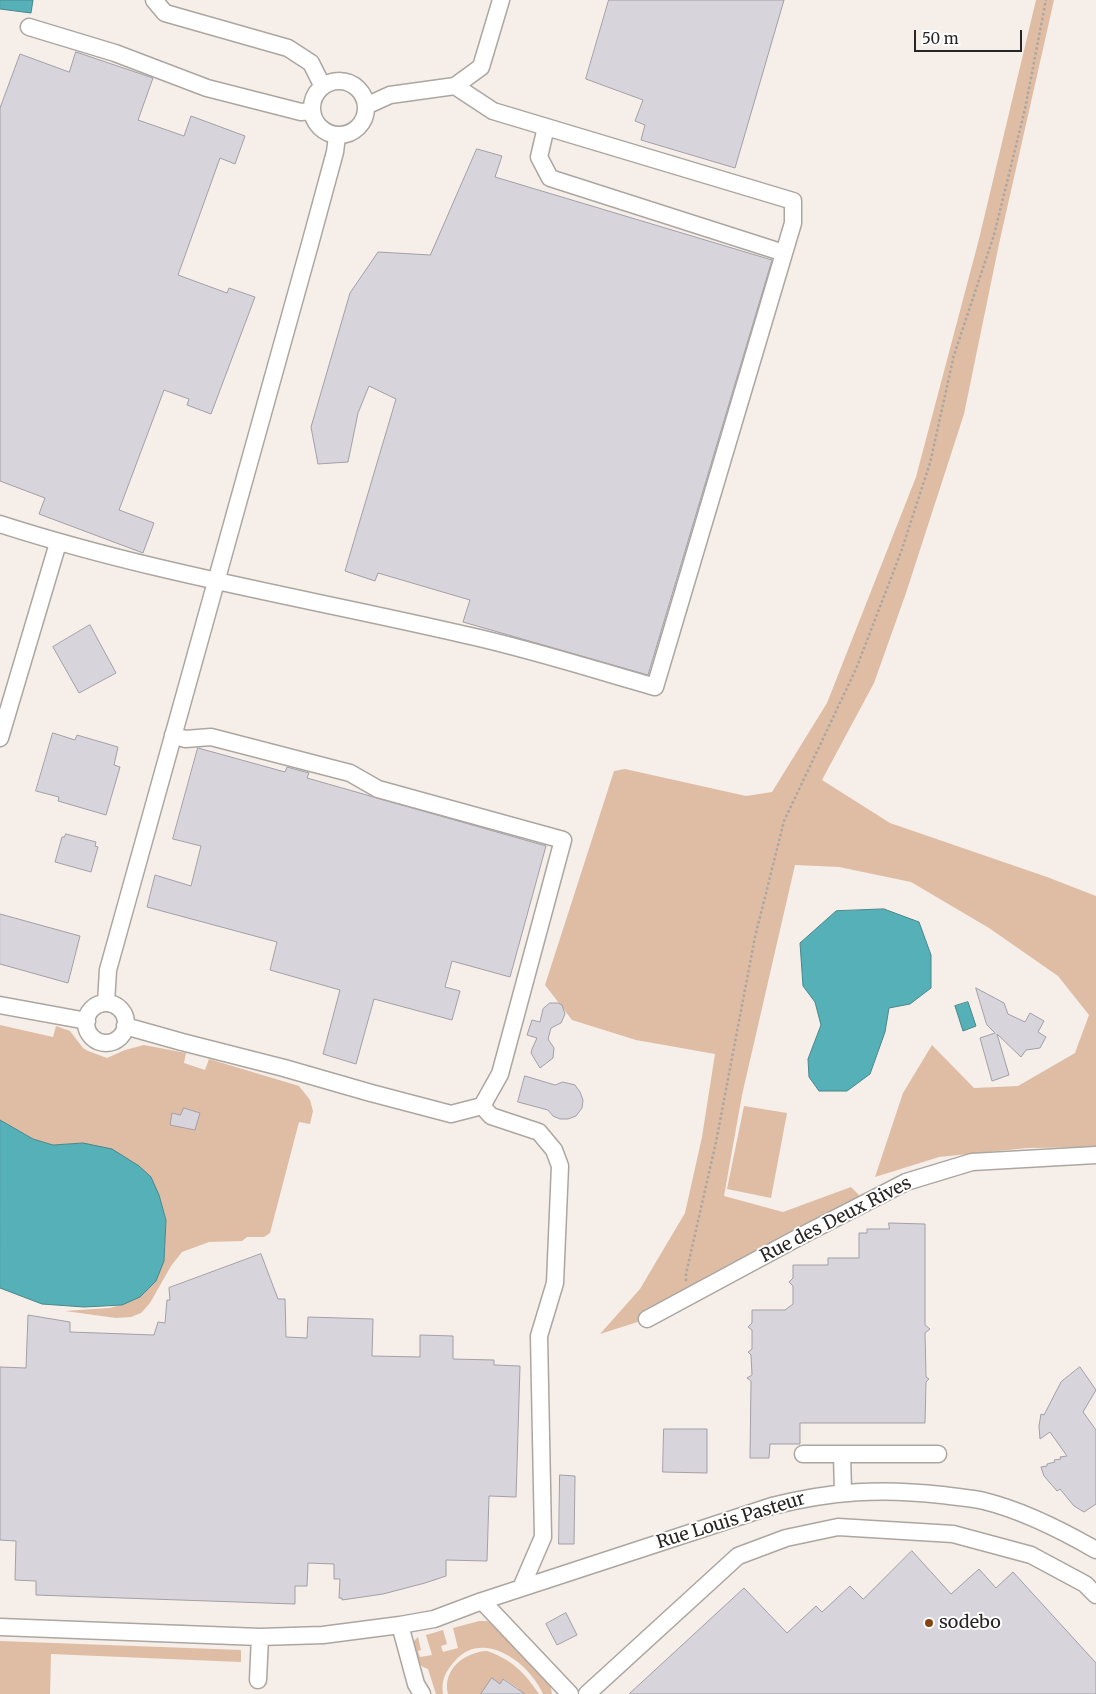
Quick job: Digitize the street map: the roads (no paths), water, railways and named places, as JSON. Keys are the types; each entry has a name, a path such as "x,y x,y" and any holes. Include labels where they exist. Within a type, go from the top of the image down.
{"street":[{"path":"154,0 165,13 288,48 311,63 322,86"},
{"path":"368,105 390,96 455,86 481,66 501,0"},
{"path":"30,27 115,54 207,88 302,112 312,112"},
{"path":"341,80 359,87 368,105 365,121 354,133 338,136 325,132 316,124 312,112 314,97 322,86 341,80"},
{"path":"0,524 58,543 215,580 468,635 655,686 793,223 793,202 493,111 455,86"},
{"path":"546,127 539,157 550,178 784,253"},
{"path":"106,1004 108,970 338,136"},
{"path":"0,738 58,543"},
{"path":"125,1026 451,1114 482,1106 500,1074 563,840 378,789 350,773 211,737 186,740 173,735"},
{"path":"99,1004 106,1004 116,1006 126,1020 120,1037 113,1042 104,1043 96,1040 89,1034 86,1026 87,1017 92,1009 99,1004"},
{"path":"0,1005 87,1021"},
{"path":"482,1106 491,1116 539,1132 554,1150 560,1166 555,1283 539,1336 544,1537 521,1588"},
{"name":"Rue des Deux Rives","path":"647,1319 906,1182 972,1162 1096,1155"},
{"path":"803,1454 938,1454"},
{"path":"842,1454 843,1492"},
{"name":"Rue Louis Pasteur","path":"0,1627 260,1637 323,1635 400,1625 434,1619 482,1601 772,1506 801,1498 871,1490 911,1492 984,1501 1032,1518 1096,1550"},
{"path":"587,1694 738,1556 786,1538 838,1527 953,1534 1030,1555 1085,1584 1096,1595"},
{"path":"482,1601 570,1694"},
{"path":"400,1625 416,1684 422,1694"},
{"path":"258,1680 260,1637"}],"water":[{"path":"0,0 33,0 31,13 0,9"},
{"path":"884,909 919,922 931,955 931,988 910,1004 889,1008 885,1032 870,1074 847,1091 819,1091 809,1077 808,1059 821,1025 815,1002 803,986 800,943 836,911"},
{"path":"968,1002 976,1026 963,1031 955,1006"},
{"path":"0,1120 33,1139 53,1145 83,1143 112,1149 139,1166 151,1177 159,1195 166,1220 164,1261 156,1281 140,1297 122,1305 84,1307 42,1304 0,1288"}],"place":[{"name":"sodebo","path":"929,1623"}]}
